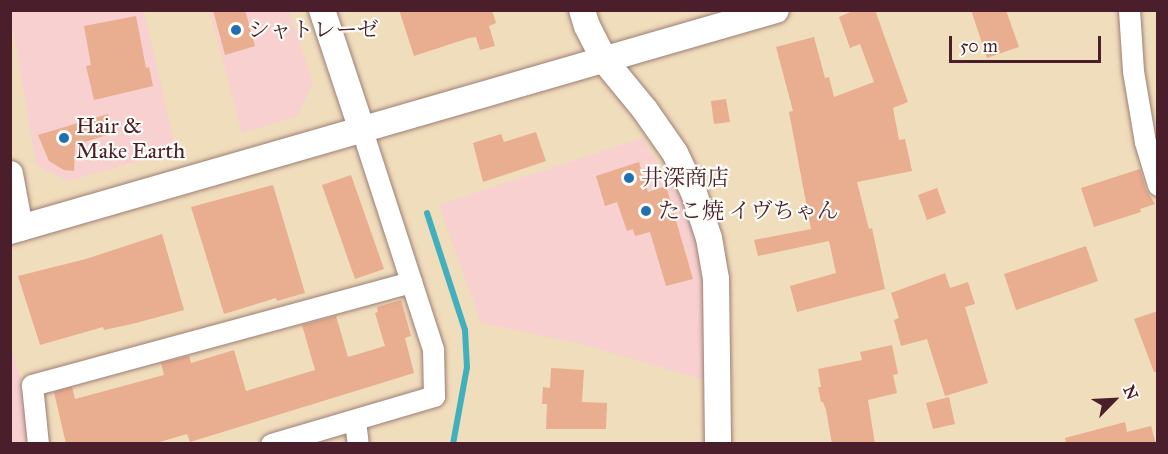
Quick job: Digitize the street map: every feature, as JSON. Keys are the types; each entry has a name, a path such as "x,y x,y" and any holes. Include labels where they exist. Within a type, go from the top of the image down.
{"street":[{"path":"271,444 434,396 433,349 322,10"},
{"path":"582,10 587,26 604,60 645,110 675,153 694,193 710,238 716,279 718,444"},
{"path":"10,174 15,230 776,10"},
{"path":"1129,10 1137,92 1145,142 1158,185"},
{"path":"38,444 32,385 411,282"},
{"path":"355,421 358,444"}],"shaded area":[{"path":"10,11 144,11 176,151 68,181 36,165"},
{"path":"210,11 289,11 313,83 298,116 242,133"},
{"path":"642,138 685,206 697,238 704,277 708,381 578,343 481,323 439,205"},
{"path":"10,343 23,386 27,443 11,443"}],"building":[{"path":"213,10 245,10 255,46 225,55"},
{"path":"399,10 492,10 496,23 489,26 495,46 480,50 476,37 414,56"},
{"path":"855,10 875,10 908,102 893,108 899,140 905,139 912,171 857,182 869,229 872,228 885,289 797,312 790,286 836,273 829,241 758,256 754,240 811,229 789,112 793,111 776,47 814,37 825,78 829,77 834,97 874,82 860,44 850,48 839,17"},
{"path":"971,10 1006,10 1019,47 987,58"},
{"path":"136,16 146,68 149,67 153,86 94,100 86,66 91,65 84,26"},
{"path":"726,99 730,122 714,124 711,101"},
{"path":"108,114 113,133 75,145 74,171 64,170 49,161 38,135"},
{"path":"536,132 546,161 483,182 473,143 501,134 504,142"},
{"path":"639,162 648,192 666,186 693,279 666,286 650,232 635,236 633,229 627,231 617,202 605,206 596,176"},
{"path":"1140,169 1146,189 1155,204 1140,209 1141,212 1094,227 1081,188"},
{"path":"351,175 384,269 355,279 322,185"},
{"path":"273,185 305,293 277,301 276,298 224,314 191,207"},
{"path":"937,188 946,213 927,220 918,195"},
{"path":"162,234 184,310 104,330 103,327 40,345 18,276 86,259"},
{"path":"1086,246 1098,281 1016,310 1004,274"},
{"path":"945,273 950,288 968,282 975,304 965,307 988,383 945,396 927,339 901,346 894,320 899,318 891,293"},
{"path":"401,300 411,336 405,338 414,373 190,442 187,434 153,444 66,444 54,392 72,387 75,399 164,375 161,363 189,356 191,363 234,350 246,391 315,370 302,325 336,316 348,357 385,346 375,313 378,312 377,307"},
{"path":"1158,311 1158,372 1154,372 1134,319"},
{"path":"892,345 898,374 893,375 897,393 868,400 875,444 832,444 826,410 821,402 818,387 821,387 818,369 862,360 860,352"},
{"path":"551,368 584,370 582,402 607,403 606,429 546,429 547,404 542,404 543,387 550,388"},
{"path":"949,397 955,424 933,429 926,403"},
{"path":"1125,422 1127,432 1151,426 1156,444 1066,444 1065,438"}],"waterway":[{"path":"427,213 465,330 467,367 453,444"}],"place":[{"name":"シャトレーゼ","path":"236,30"},
{"name":"Hair & Make Earth","path":"64,138"},
{"name":"井深商店","path":"629,178"},
{"name":"たこ焼 イヴちゃん","path":"646,211"}]}
